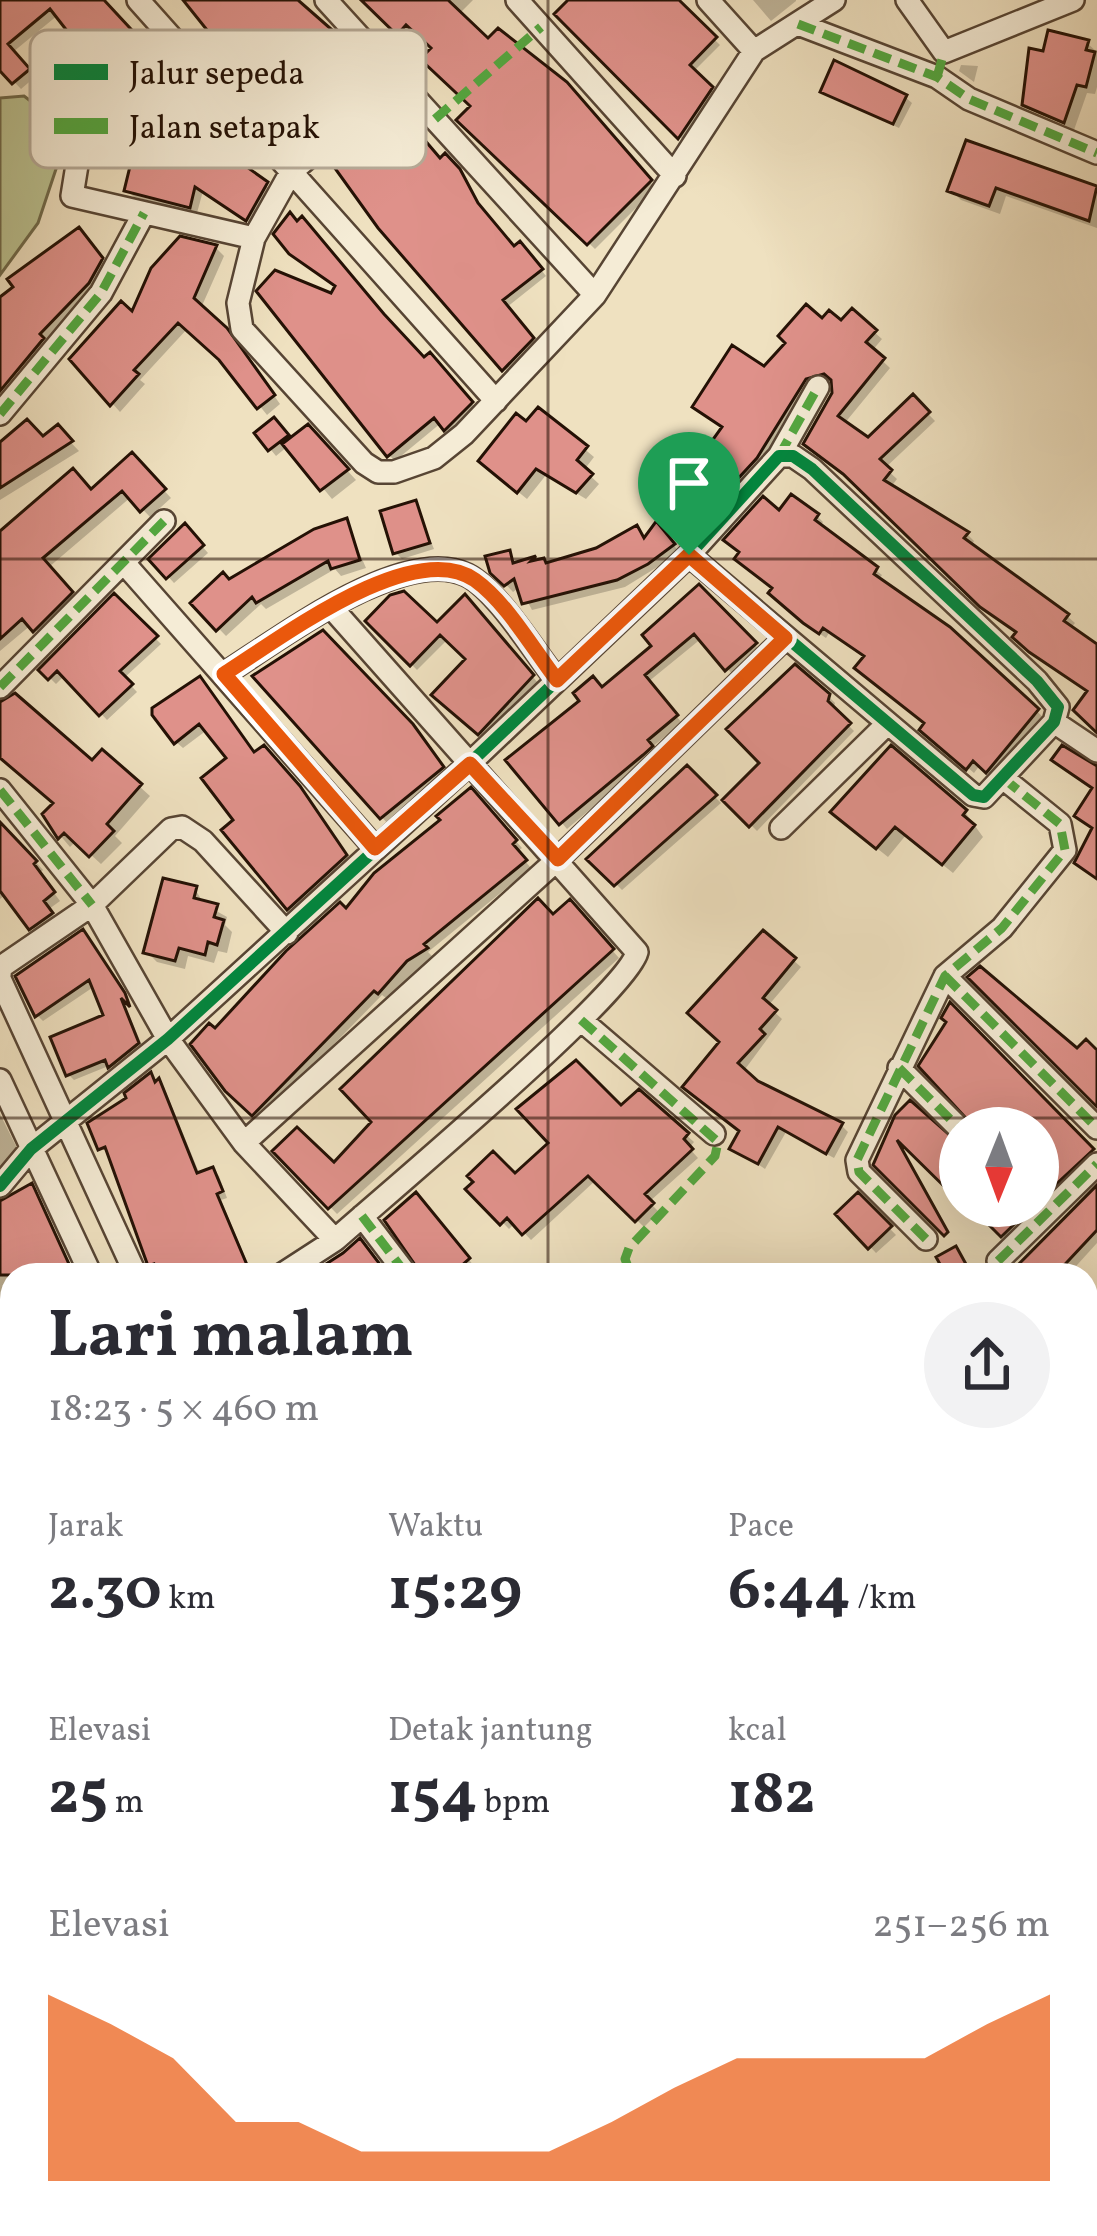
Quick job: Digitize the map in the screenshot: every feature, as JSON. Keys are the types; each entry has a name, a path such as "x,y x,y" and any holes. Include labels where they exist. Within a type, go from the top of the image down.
{"street":[{"path":"138,0 165,30"},
{"path":"326,0 353,30"},
{"path":"517,0 675,176"},
{"path":"708,0 754,51"},
{"path":"297,168 254,238 238,303 242,329 364,463 378,472 394,472 434,458 496,401 595,295 754,51 834,0"},
{"path":"907,0 944,52"},
{"path":"944,52 1073,0"},
{"path":"798,24 937,77 969,99 1097,153"},
{"path":"937,77 944,52"},
{"path":"426,110 595,295"},
{"path":"75,168 74,199 254,238"},
{"path":"288,168 496,401"},
{"path":"0,414 101,293 144,213"},
{"path":"0,1186 31,1149 168,1039 287,933 689,555 779,456 818,386"},
{"path":"689,555 973,795 984,797 1054,722 1058,707 1037,681 812,469 793,456 779,456"},
{"path":"0,687 164,521"},
{"path":"124,563 375,848"},
{"path":"224,674 331,608 400,575 462,573 480,584 557,680"},
{"path":"299,1263 362,1216 580,1020 632,969 637,952 331,608"},
{"path":"244,1143 558,859 785,638"},
{"path":"1054,722 1097,751"},
{"path":"782,828 886,725"},
{"path":"926,1239 857,1167 859,1152 945,976 1002,928 1065,850 1060,824 1003,778"},
{"path":"0,790 92,905 168,1039 244,1143 334,1240"},
{"path":"130,1263 63,1122 0,977 1,968 92,905 172,829 182,827 203,841 287,933"},
{"path":"945,976 1097,1128"},
{"path":"580,1020 714,1134"},
{"path":"899,1068 939,1108"},
{"path":"0,1080 85,1263"},
{"path":"1059,1195 1097,1164"},
{"path":"362,1216 398,1263"},
{"path":"998,1262 1027,1227"}],"green space":[{"path":"24,96 30,101 30,168 56,168 38,223 0,275 0,98"}],"building":[{"path":"0,0 104,0 132,30 66,30 50,9 8,44 30,69 12,84 0,71"},
{"path":"183,0 298,0 332,30 207,30"},
{"path":"361,0 448,0 488,38 498,28 567,82 652,180 587,245 456,120 470,106 426,65 431,48 426,30 406,25 392,30"},
{"path":"568,0 679,0 717,37 690,65 713,87 678,139 554,14"},
{"path":"1048,30 1089,40 1086,50 1095,52 1086,87 1077,85 1064,123 1022,105 1029,48 1043,51"},
{"path":"834,60 907,95 893,124 820,92"},
{"path":"966,140 1097,186 1089,221 996,188 989,206 947,191"},
{"path":"426,142 440,158 445,153 514,246 520,241 543,269 503,300 534,338 502,371 378,228 335,168 426,168"},
{"path":"130,168 248,168 268,182 246,221 195,187 190,208 124,191"},
{"path":"290,212 297,221 302,216 384,314 424,357 430,352 473,402 444,431 434,418 387,457 256,291 275,270 331,293 335,286 289,254 273,234"},
{"path":"79,227 103,258 89,283 40,334 44,338 0,391 0,297 13,287 7,279"},
{"path":"180,236 217,245 194,298 227,328 275,395 257,409 219,360 178,323 134,370 139,374 110,406 69,359 121,301 132,311 151,268"},
{"path":"806,304 822,318 829,310 841,320 852,308 877,330 866,342 885,358 838,416 868,437 913,394 930,412 880,459 892,470 884,480 969,532 964,538 1069,614 1064,621 1097,644 1097,733 1073,710 1087,691 1029,652 1012,637 1016,632 980,607 843,474 803,444 832,393 831,380 824,374 806,379 757,458 687,534 681,538 657,522 675,544 648,564 617,580 522,604 514,579 504,586 490,573 485,556 510,550 513,563 536,556 531,561 544,558 546,563 596,548 637,525 644,538 674,497 678,501 710,457 704,452 722,427 692,407 732,345 764,366 785,343 778,336"},
{"path":"538,407 588,446 577,460 593,474 576,493 536,469 517,493 478,461 516,413 526,421"},
{"path":"274,417 289,435 268,451 254,433"},
{"path":"27,419 43,436 58,424 73,441 0,488 0,442"},
{"path":"308,424 349,469 320,491 282,444"},
{"path":"132,452 166,489 140,512 122,491 43,558 73,592 33,632 22,619 0,639 0,531 73,468 91,489"},
{"path":"791,494 819,514 815,520 878,567 874,574 950,627 1039,709 986,773 973,761 966,770 919,730 924,723 854,668 864,656 823,628 819,634 803,623 768,593 772,588 734,559 739,552 723,540 763,496 779,510"},
{"path":"416,500 430,543 393,554 380,511"},
{"path":"347,518 360,560 331,569 328,561 256,603 252,597 216,631 190,603 223,572 229,579 314,529"},
{"path":"185,523 204,545 166,579 148,559"},
{"path":"699,584 757,643 725,671 694,634 645,675 678,715 648,740 653,746 559,825 505,760 579,701 573,693 593,676 602,687 651,646 642,635"},
{"path":"404,591 437,622 465,594 534,675 478,735 431,695 465,659 440,635 410,666 365,621 390,595"},
{"path":"114,593 158,636 120,671 133,684 99,716 57,671 48,680 38,670"},
{"path":"323,630 413,724 444,767 380,819 252,676"},
{"path":"795,664 830,694 828,701 851,723 749,827 722,800 759,763 726,729"},
{"path":"200,676 254,752 264,745 300,786 347,855 287,910 221,830 233,820 201,778 226,758 199,724 174,744 152,715 152,708"},
{"path":"15,693 92,760 102,749 142,784 107,824 114,831 89,857 64,833 58,839 42,814 53,803 0,758 0,702"},
{"path":"891,745 967,810 963,815 975,825 942,865 895,827 876,849 830,812"},
{"path":"1062,745 1097,766 1097,879 1074,863 1092,828 1074,816 1092,788 1051,760"},
{"path":"687,765 717,795 614,886 586,859"},
{"path":"471,787 517,840 513,844 527,860 424,944 428,948 407,961 378,994 374,991 252,1116 225,1091 190,1044 209,1023 215,1028 286,951 340,902 346,908 374,873 440,820 436,816"},
{"path":"0,822 37,861 34,864 55,892 44,901 53,913 29,930 0,891"},
{"path":"163,878 197,886 194,898 218,904 214,917 224,920 217,945 208,942 205,955 179,948 175,961 143,953"},
{"path":"538,898 553,914 570,899 614,949 328,1209 272,1151 297,1127 334,1162 371,1122 340,1089"},
{"path":"83,929 125,993 130,1007 121,998 139,1043 108,1068 105,1060 66,1076 50,1037 103,1015 89,980 35,1017 15,976"},
{"path":"763,930 796,958 763,998 777,1010 760,1029 765,1034 738,1063 758,1081 843,1123 826,1154 778,1127 758,1164 729,1149 739,1131 682,1087 719,1042 687,1013"},
{"path":"980,966 1077,1048 1086,1039 1097,1050 1097,1107 967,977"},
{"path":"950,1002 1053,1107 956,1107 918,1066 946,1022 941,1018"},
{"path":"576,1060 621,1105 639,1089 689,1133 684,1139 693,1149 645,1194 654,1203 635,1222 588,1176 522,1235 507,1218 500,1225 465,1189 473,1182 467,1176 493,1151 515,1173 548,1143 516,1109"},
{"path":"151,1072 155,1082 159,1078 197,1173 213,1167 223,1191 217,1194 246,1263 147,1263 105,1147 98,1150 87,1123 126,1098 124,1093"},
{"path":"910,1100 939,1126 939,1181 897,1140 939,1216 939,1227 948,1232 944,1236 873,1165 895,1115"},
{"path":"1059,1113 1094,1149 1059,1182"},
{"path":"32,1183 69,1263 0,1263 0,1201"},
{"path":"1097,1185 1097,1230 1066,1263 1020,1263"},
{"path":"416,1192 470,1258 464,1263 414,1263 384,1220"},
{"path":"858,1192 892,1226 868,1249 835,1214"},
{"path":"991,1227 1011,1227 1001,1237"},
{"path":"360,1238 379,1263 328,1263"},
{"path":"956,1246 965,1263 939,1263 936,1257"}],"marked path":[{"path":"798,24 937,77 969,99 1097,153"},
{"path":"435,119 541,27"},
{"path":"937,77 944,52"},
{"path":"0,414 101,293 144,213"},
{"path":"779,456 818,387"},
{"path":"0,687 164,521"},
{"path":"224,674 341,600 409,573 440,569 467,575 491,594 557,680"},
{"path":"926,1239 859,1172 857,1160 945,976 1002,928 1065,850 1060,824 1003,778"},
{"path":"0,790 92,905"},
{"path":"945,976 1097,1128"},
{"path":"581,1020 718,1142 715,1156 629,1248 626,1263"},
{"path":"899,1068 939,1108"},
{"path":"998,1261 1097,1164"},
{"path":"362,1216 398,1263"}],"cycle path":[{"path":"0,1186 31,1149 168,1039 469,764 689,555 779,456 793,456 812,469 1037,681 1058,707 1054,722 984,797 973,795 689,555"}],"route":[{"path":"689,555 785,638 558,859 470,764 375,848 224,674 372,586 400,575 447,569 480,584 557,680 689,555"}]}
